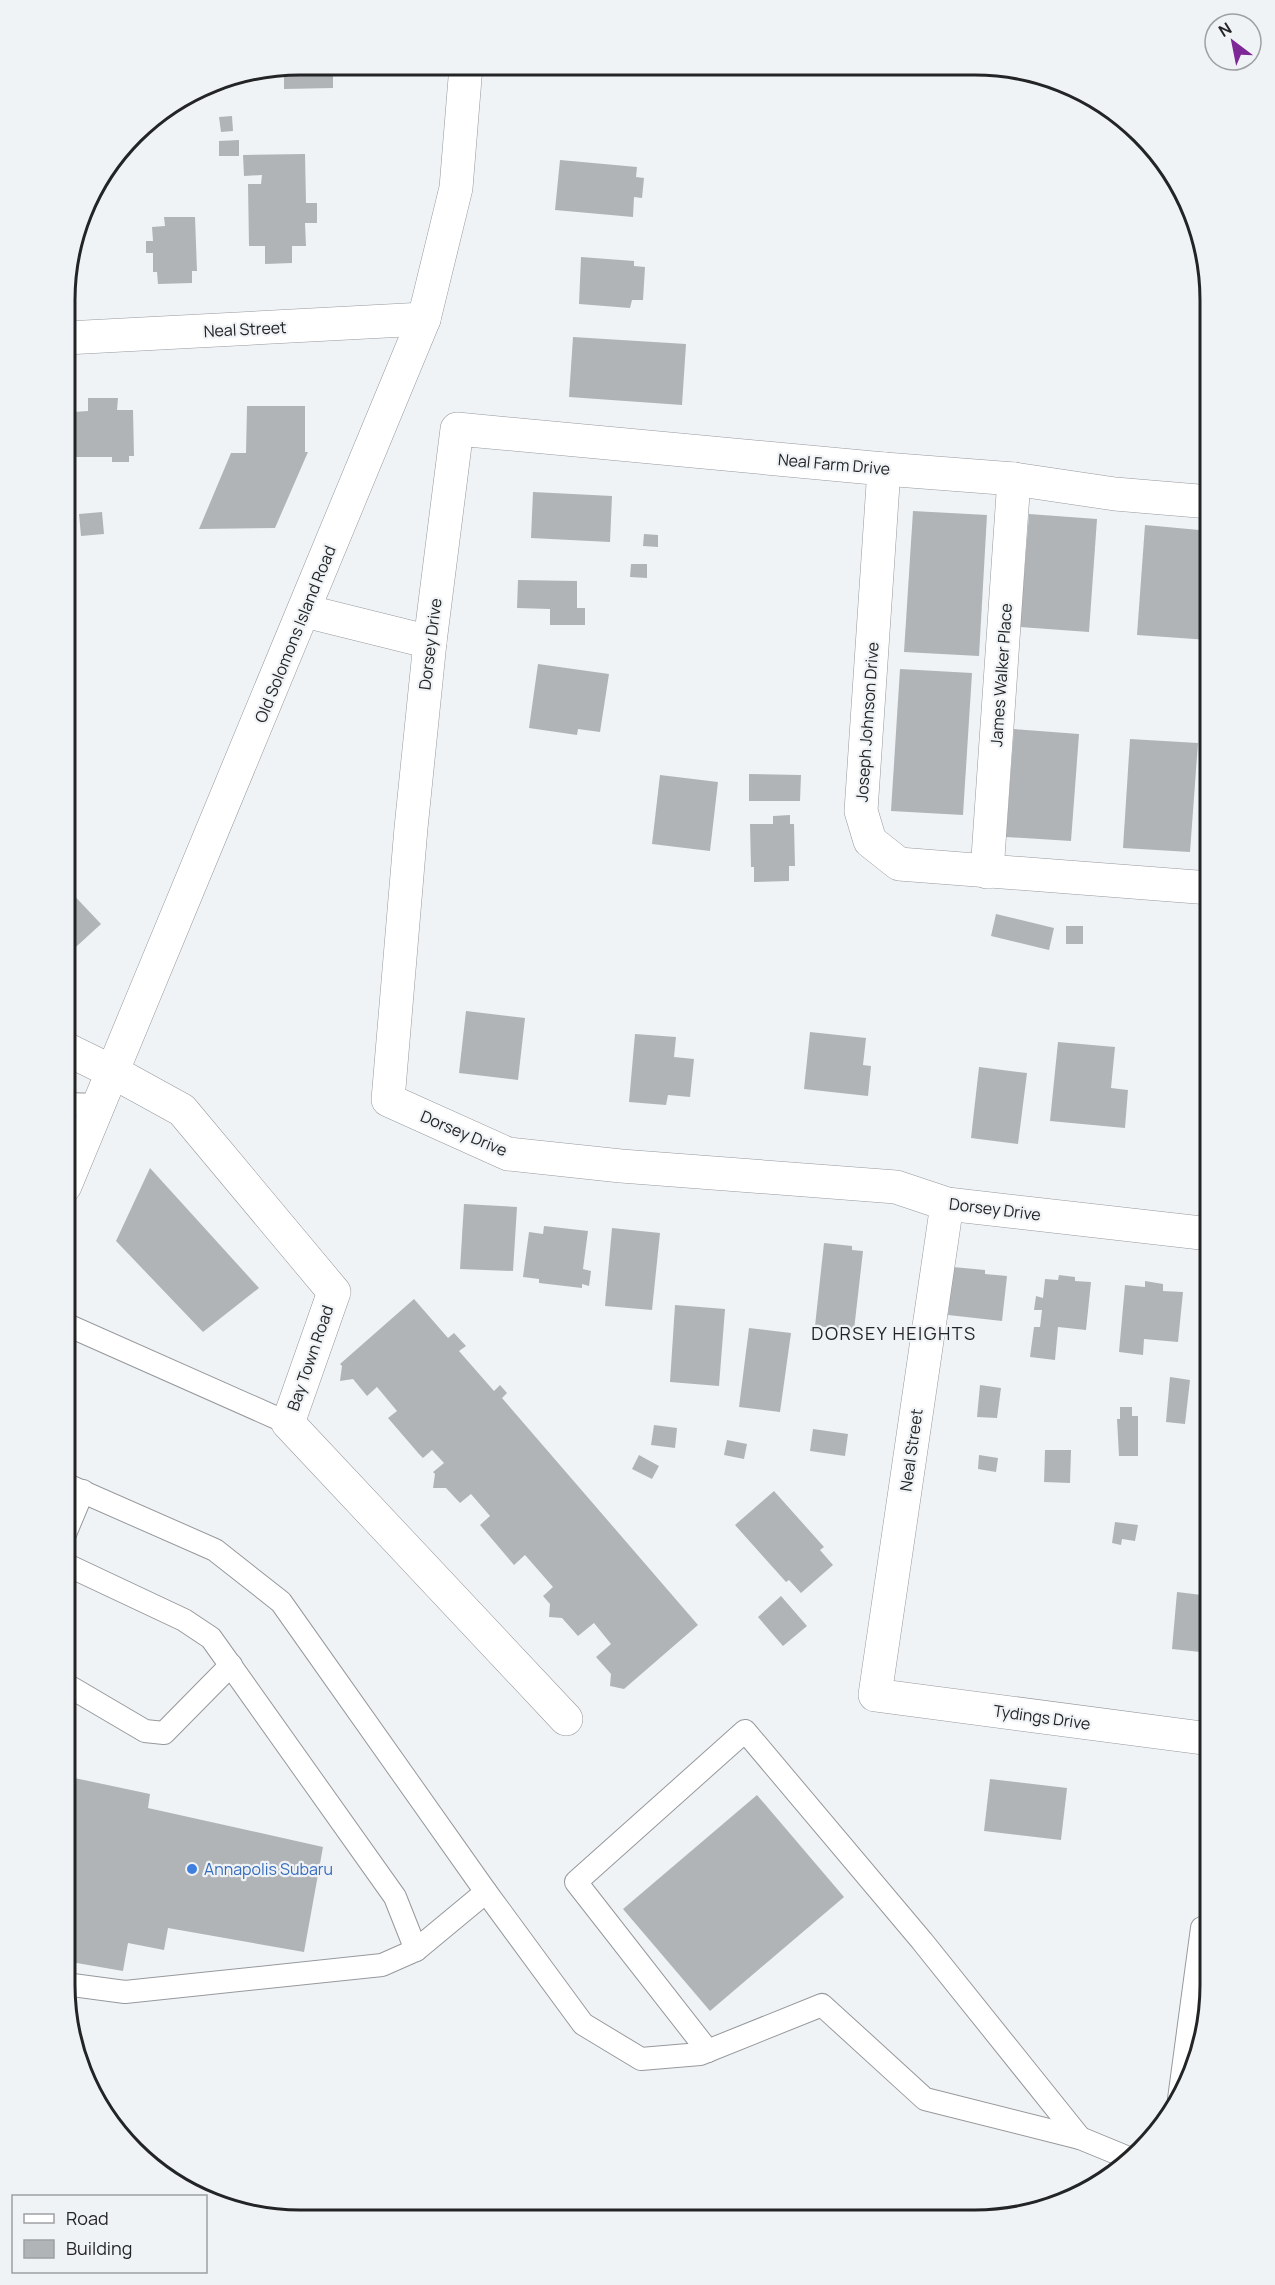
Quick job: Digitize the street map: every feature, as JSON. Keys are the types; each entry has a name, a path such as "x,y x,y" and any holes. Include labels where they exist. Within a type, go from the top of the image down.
{"street":[{"name":"Old Solomons Island Road","path":"75,1163 424,320 456,188 465,75"},
{"name":"Neal Street","path":"75,338 424,320"},
{"name":"Neal Farm Drive","path":"457,429 884,469 1014,478 1115,494 1200,501"},
{"name":"Dorsey Drive","path":"457,429 430,642 411,828 388,1100 508,1154 621,1166 896,1187 947,1204 1200,1233"},
{"name":"Joseph Johnson Drive","path":"884,469 861,811 870,841 899,864 1200,887"},
{"name":"James Walker Place","path":"987,872 1014,478"},
{"path":"305,611 430,642"},
{"name":"Bay Town Road","path":"75,1053 182,1110 334,1292 288,1423 566,1719"},
{"name":"Neal Street","path":"875,1695 947,1204"},
{"name":"Tydings Drive","path":"875,1695 1200,1738"}],"lane":[{"path":"75,1104 100,1105"},
{"path":"75,1329 288,1423"},
{"path":"75,1487 214,1550 281,1602 486,1892 583,2024 641,2059 700,2054 822,2005 925,2099 1080,2138 1122,2155"},
{"path":"75,1569 184,1620 211,1638 395,1897 416,1950"},
{"path":"75,1690 145,1731 164,1733 231,1665"},
{"path":"708,2051 576,1882 745,1731 922,1941 1080,2138"},
{"path":"75,1985 125,1992 382,1965 416,1950 486,1892"},
{"path":"1183,2072 1200,1943"}],"building":[{"path":"284,75 333,75 333,88 284,89"},
{"path":"232,116 233,131 221,132 219,117"},
{"path":"239,140 239,156 219,156 219,141"},
{"path":"305,154 306,203 317,203 317,223 305,223 306,246 292,246 292,263 265,264 265,246 249,246 248,184 261,184 262,175 244,176 243,155"},
{"path":"560,160 637,167 636,177 644,178 642,198 634,197 633,217 555,210"},
{"path":"164,217 195,217 197,271 192,271 192,283 158,284 157,272 153,272 153,253 146,253 146,241 153,241 152,227 165,226"},
{"path":"581,257 634,261 634,266 645,267 643,300 632,300 630,308 579,304"},
{"path":"573,337 686,344 682,405 569,397"},
{"path":"88,398 118,398 117,410 133,410 134,456 129,456 129,462 112,462 112,457 75,457 75,412 88,411"},
{"path":"247,406 305,406 305,452 308,452 275,528 199,529 231,453 246,453"},
{"path":"533,492 612,496 610,542 531,538"},
{"path":"913,511 987,515 979,656 904,652"},
{"path":"102,512 104,534 81,536 79,514"},
{"path":"1029,514 1097,519 1089,632 1020,627"},
{"path":"1145,525 1200,530 1200,639 1137,635"},
{"path":"644,534 658,535 658,547 643,546"},
{"path":"631,564 647,564 647,578 630,577"},
{"path":"518,580 577,581 577,608 585,608 585,625 550,625 550,609 517,608"},
{"path":"538,664 609,674 600,732 578,729 577,735 529,728"},
{"path":"900,669 972,673 963,815 891,811"},
{"path":"1014,729 1079,734 1071,841 1006,837"},
{"path":"1130,739 1198,743 1190,852 1123,848"},
{"path":"749,774 801,775 800,801 749,801"},
{"path":"660,775 718,782 710,851 652,844"},
{"path":"790,815 790,824 794,824 795,866 789,866 789,881 754,882 754,867 751,867 750,824 773,824 773,816"},
{"path":"75,897 101,924 75,948"},
{"path":"996,914 1054,928 1049,950 991,936"},
{"path":"1066,926 1083,926 1083,944 1066,944"},
{"path":"466,1011 525,1018 518,1080 459,1073"},
{"path":"810,1032 866,1038 863,1065 871,1066 868,1096 804,1089"},
{"path":"635,1034 676,1037 674,1057 694,1059 690,1097 668,1095 666,1105 629,1102"},
{"path":"1058,1042 1115,1047 1111,1088 1128,1090 1125,1128 1050,1121"},
{"path":"979,1067 1027,1073 1018,1144 971,1138"},
{"path":"150,1168 259,1288 203,1332 116,1241"},
{"path":"464,1204 517,1207 513,1271 460,1269"},
{"path":"544,1226 588,1231 583,1269 591,1271 589,1286 582,1284 582,1288 539,1283 539,1279 523,1277 529,1232 543,1234"},
{"path":"612,1228 660,1233 652,1310 605,1306"},
{"path":"824,1243 852,1246 852,1250 863,1251 854,1330 815,1326"},
{"path":"953,1267 985,1270 985,1274 1007,1276 1002,1321 948,1315"},
{"path":"1059,1275 1075,1277 1075,1281 1091,1282 1086,1330 1058,1327 1055,1360 1030,1357 1034,1327 1040,1327 1042,1310 1034,1310 1036,1296 1043,1298 1045,1279 1058,1280"},
{"path":"1145,1281 1163,1284 1163,1291 1183,1292 1178,1342 1144,1339 1143,1355 1119,1352 1125,1285 1145,1287"},
{"path":"414,1299 448,1338 454,1333 466,1346 459,1351 494,1391 500,1385 507,1393 502,1398 698,1625 624,1689 610,1686 611,1674 596,1657 611,1644 594,1623 578,1636 562,1618 549,1617 550,1604 543,1596 553,1587 525,1555 514,1565 480,1525 490,1516 471,1494 460,1503 446,1488 433,1488 435,1474 433,1472 444,1463 432,1450 423,1458 419,1454 388,1418 397,1411 377,1387 367,1396 353,1379 340,1381 342,1366 340,1364"},
{"path":"675,1305 725,1309 719,1386 670,1382"},
{"path":"749,1328 791,1333 780,1412 739,1407"},
{"path":"1170,1377 1190,1380 1185,1424 1166,1422"},
{"path":"980,1385 1001,1388 997,1418 977,1417"},
{"path":"1120,1407 1132,1407 1132,1416 1138,1416 1138,1456 1119,1456 1117,1419 1120,1419"},
{"path":"654,1425 677,1428 675,1448 651,1445"},
{"path":"813,1429 848,1434 845,1456 810,1451"},
{"path":"727,1440 747,1444 744,1459 724,1455"},
{"path":"1045,1450 1071,1450 1070,1483 1044,1482"},
{"path":"639,1455 659,1466 652,1479 632,1469"},
{"path":"979,1455 998,1458 996,1472 978,1469"},
{"path":"774,1491 824,1547 820,1550 833,1565 801,1593 789,1580 786,1582 735,1525"},
{"path":"1115,1522 1138,1525 1135,1541 1122,1539 1121,1545 1112,1543"},
{"path":"1177,1592 1200,1595 1200,1652 1172,1649"},
{"path":"781,1596 807,1626 783,1646 758,1617"},
{"name":"Annapolis Subaru","path":"75,1778 150,1794 148,1808 323,1847 304,1952 168,1928 164,1950 128,1943 123,1971 75,1963"},
{"path":"990,1779 1067,1788 1061,1840 984,1831"},
{"path":"757,1795 844,1897 710,2011 623,1909"}],"place":[{"name":"Annapolis Subaru","path":"192,1869"}],"district":[{"name":"DORSEY HEIGHTS","path":"894,1334"}]}
